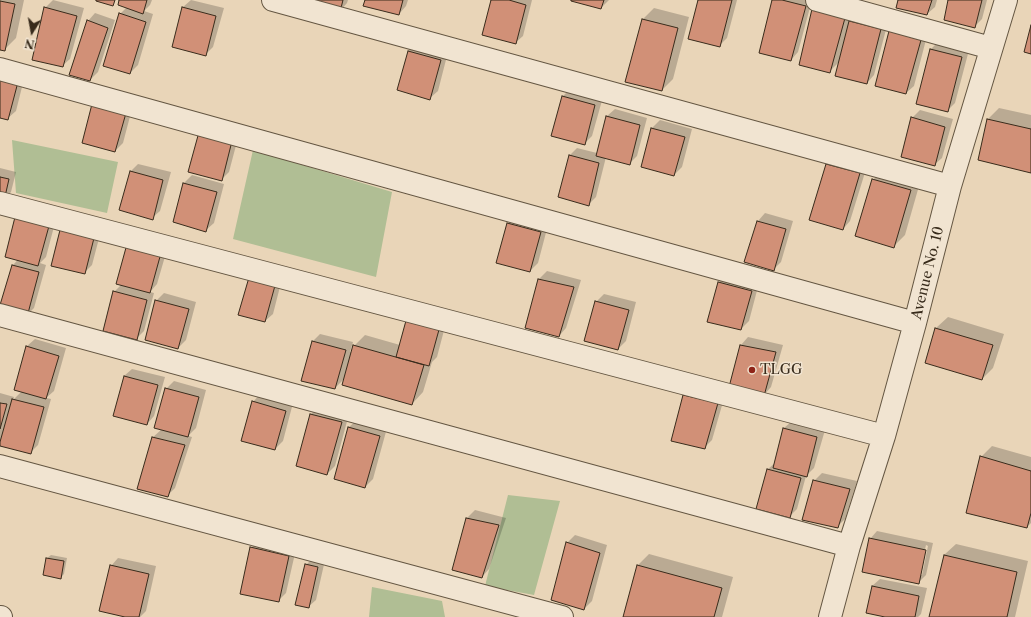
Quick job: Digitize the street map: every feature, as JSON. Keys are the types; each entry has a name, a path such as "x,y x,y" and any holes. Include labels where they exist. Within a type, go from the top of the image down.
{"street":[{"path":"273,0 950,186"},
{"path":"817,0 992,48"},
{"name":"Avenue No. 10","path":"830,617 849,546 884,436 950,186 1006,0"},
{"path":"0,69 915,323"},
{"path":"0,203 884,436"},
{"path":"0,315 849,546"},
{"path":"0,466 562,617"}],"green space":[{"path":"12,140 118,162 107,213 16,193"},
{"path":"253,150 392,192 376,277 233,239"},
{"path":"508,495 560,501 534,595 485,586"},
{"path":"372,587 442,601 445,617 369,617"}],"building":[{"path":"96,0 115,0 113,6"},
{"path":"119,0 147,0 143,14 118,5"},
{"path":"305,0 343,0 340,12"},
{"path":"365,0 403,0 399,15 363,6"},
{"path":"491,0 509,0 526,5 516,44 482,35"},
{"path":"571,0 604,0 601,9"},
{"path":"698,0 732,0 720,47 688,39"},
{"path":"772,0 782,0 806,6 791,61 759,53"},
{"path":"898,0 932,0 927,15 896,8"},
{"path":"948,0 982,0 975,28 944,20"},
{"path":"0,1 15,4 5,51 0,50"},
{"path":"44,7 77,16 63,67 32,60"},
{"path":"182,7 216,16 206,56 172,47"},
{"path":"812,9 845,18 830,73 799,65"},
{"path":"119,13 146,22 130,74 103,66"},
{"path":"642,19 678,28 662,91 625,82"},
{"path":"87,20 108,28 90,81 69,75"},
{"path":"849,21 881,29 867,84 835,76"},
{"path":"1031,25 1031,54 1024,52"},
{"path":"889,31 921,40 906,94 875,86"},
{"path":"930,49 962,57 948,112 916,104"},
{"path":"408,51 441,60 430,100 397,90"},
{"path":"0,78 18,82 8,120 0,118"},
{"path":"562,96 595,105 585,145 551,136"},
{"path":"92,104 126,113 115,152 82,143"},
{"path":"606,116 640,125 630,165 596,156"},
{"path":"911,117 945,127 935,166 901,157"},
{"path":"987,119 1031,129 1031,173 978,160"},
{"path":"651,128 685,137 674,176 641,167"},
{"path":"199,132 232,141 222,181 188,172"},
{"path":"569,155 599,163 589,206 558,197"},
{"path":"826,164 860,173 843,230 809,220"},
{"path":"130,171 163,180 153,220 119,210"},
{"path":"0,177 9,179 4,201 0,200"},
{"path":"872,179 911,190 894,248 855,236"},
{"path":"183,183 217,192 206,232 173,222"},
{"path":"15,217 49,226 38,266 5,257"},
{"path":"757,221 786,229 774,271 744,262"},
{"path":"507,223 541,232 530,272 496,263"},
{"path":"61,226 95,234 85,274 51,266"},
{"path":"127,244 161,253 150,293 116,284"},
{"path":"12,265 39,272 27,317 0,305"},
{"path":"250,274 276,282 265,322 238,315"},
{"path":"538,279 574,287 559,337 525,328"},
{"path":"718,282 752,291 741,330 707,322"},
{"path":"113,291 147,300 137,340 103,331"},
{"path":"155,300 189,309 178,349 145,340"},
{"path":"595,301 629,310 618,350 584,341"},
{"path":"407,317 440,326 429,366 396,357"},
{"path":"935,328 993,345 982,380 925,363"},
{"path":"312,341 346,350 335,389 301,381"},
{"path":"353,345 424,365 412,405 342,385"},
{"name":"TLGG","path":"740,345 776,352 764,396 729,387"},
{"path":"26,346 59,356 46,399 14,390"},
{"path":"124,376 158,385 147,425 113,416"},
{"path":"165,388 199,397 188,437 154,428"},
{"path":"683,395 718,403 705,449 671,441"},
{"path":"12,399 44,407 31,454 0,446"},
{"path":"252,401 286,411 275,450 241,441"},
{"path":"0,403 7,404 0,429"},
{"path":"310,414 342,422 327,475 296,466"},
{"path":"348,427 380,436 365,488 334,479"},
{"path":"783,428 817,437 807,477 773,468"},
{"path":"152,437 185,445 168,497 137,489"},
{"path":"980,456 1031,471 1031,513 1027,528 966,513"},
{"path":"767,469 801,478 790,518 756,509"},
{"path":"813,480 850,489 838,528 802,520"},
{"path":"466,518 499,525 482,578 452,570"},
{"path":"869,538 926,550 919,584 862,572"},
{"path":"566,542 600,553 584,610 551,600"},
{"path":"250,547 289,556 279,602 240,594"},
{"path":"944,555 1017,572 1007,617 929,617"},
{"path":"46,558 64,561 61,579 43,575"},
{"path":"305,564 318,567 309,608 295,605"},
{"path":"110,565 149,574 139,617 125,617 99,611"},
{"path":"637,565 722,588 714,617 623,617"},
{"path":"872,586 919,596 915,617 885,617 866,613"}],"place":[{"name":"TLGG","path":"752,370"}]}
